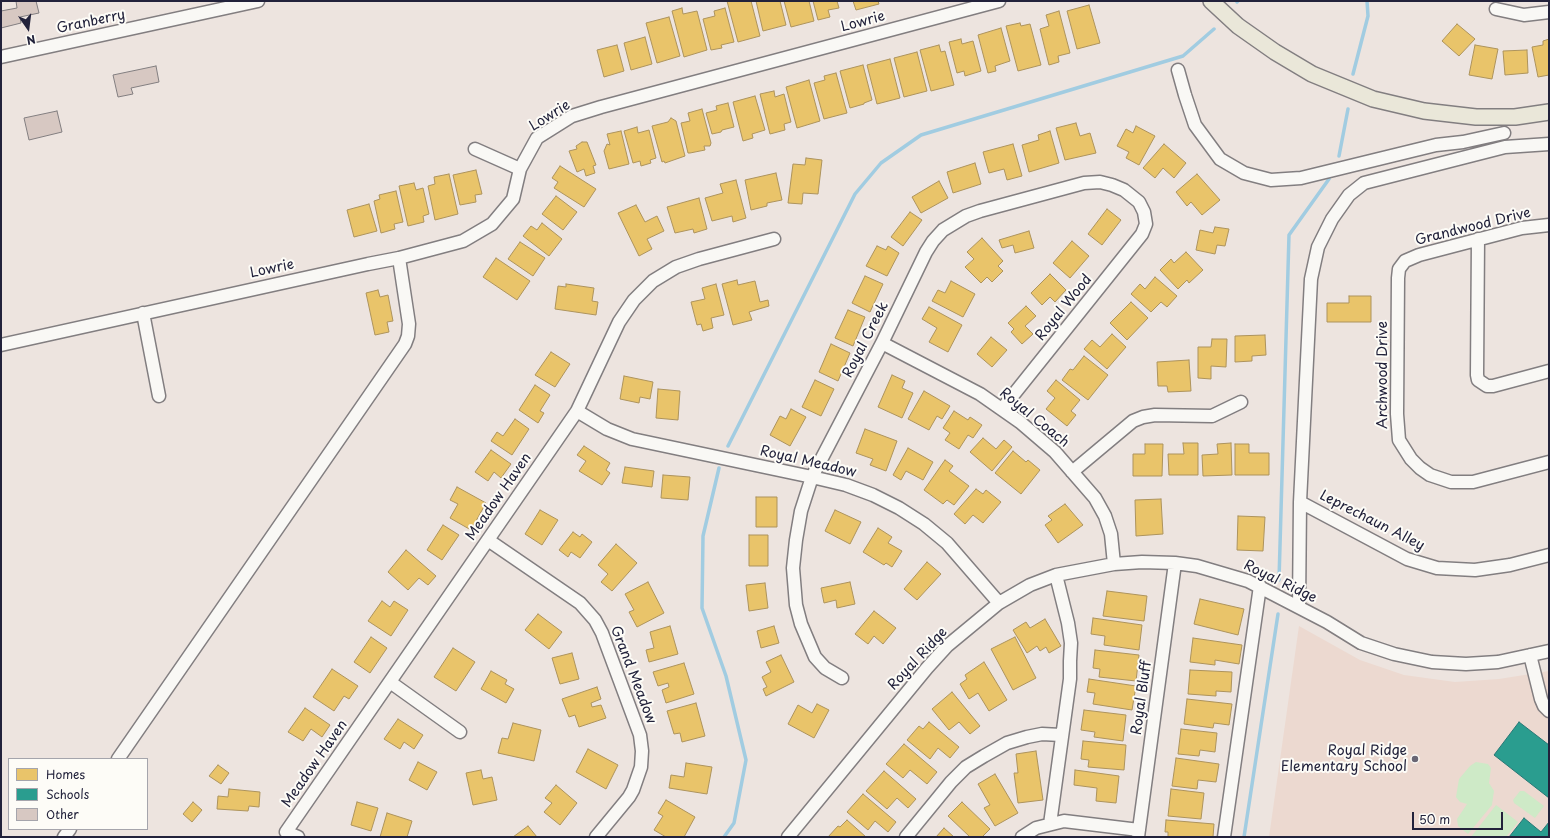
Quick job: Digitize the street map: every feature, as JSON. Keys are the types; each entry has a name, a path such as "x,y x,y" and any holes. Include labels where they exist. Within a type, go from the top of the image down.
{"main road":[{"path":"1211,1 1238,26 1275,52 1312,74 1372,99 1424,111 1476,117 1515,117 1549,112"}],"street":[{"name":"Granberry","path":"1,57 220,5 258,1"},
{"name":"Lowrie","path":"1,345 399,258 463,241 492,224 513,199 520,169 537,138 572,116 999,1"},
{"path":"1496,9 1524,15 1549,12"},
{"path":"1178,70 1195,124 1220,159 1244,173 1271,180 1301,178 1436,145 1463,142 1504,133"},
{"path":"1503,117 1505,147"},
{"path":"1299,607 1300,502 1311,280 1318,247 1332,220 1349,195 1364,183 1505,147 1549,144"},
{"path":"475,149 520,169"},
{"name":"Royal Creek","path":"842,678 825,668 815,657 801,624 796,605 794,568 796,540 801,511 812,476 882,343 933,240 943,230 966,216 1084,183 1100,182 1124,190 1138,202 1144,212 1146,224"},
{"name":"Royal Wood","path":"1002,409 1142,234 1146,224"},
{"name":"Grandwood Drive","path":"1405,261 1419,255 1522,228 1549,226"},
{"name":"Meadow Haven","path":"298,837 286,832 577,411 619,322 634,300 643,290 664,274 689,262 774,239"},
{"path":"1478,239 1478,380 1487,386 1493,386 1549,371"},
{"path":"119,758 405,344 408,336 409,324 399,258"},
{"name":"Archwood Drive","path":"1405,261 1399,269 1398,278 1397,414 1399,440 1407,453 1420,468 1430,475 1451,482 1473,482 1549,462"},
{"path":"143,313 159,396"},
{"name":"Royal Coach","path":"882,343 980,394 1002,409 1055,452 1095,498 1105,516 1111,534 1114,564"},
{"path":"1072,472 1132,421 1155,415 1212,416 1241,402"},
{"name":"Royal Meadow","path":"577,411 607,429 632,439 812,476 846,484 873,495 899,508 924,524 947,543 999,603"},
{"name":"Leprechaun Alley","path":"1300,502 1407,559 1437,568 1475,570 1510,565 1549,555"},
{"name":"Grand Meadow","path":"488,540 580,603 595,620 602,633 640,734 642,751 641,767 633,790 596,837"},
{"name":"Royal Ridge","path":"788,837 927,668 947,646 999,603 1030,586 1056,575 1114,564 1142,562 1175,563 1214,570 1248,581 1299,607 1361,643 1394,654 1432,662 1472,664 1498,662 1549,651"},
{"name":"Royal Bluff","path":"1138,833 1175,563"},
{"path":"1050,824 1061,734 1070,679 1070,643 1068,623 1056,575"},
{"path":"1224,837 1260,586"},
{"path":"1530,655 1543,704 1549,711"},
{"path":"390,682 460,732"},
{"path":"906,837 951,782 966,767 1007,743 1042,734 1061,734"},
{"path":"1022,837 1036,828 1064,820 1138,833"}],"shaded area":[{"name":"Royal Ridge Elementary School","path":"1299,626 1360,660 1404,675 1455,682 1499,679 1549,671 1549,837 1269,837"}],"green space":[{"path":"1476,762 1488,764 1491,768 1489,783 1494,791 1492,805 1468,834 1458,826 1457,819 1467,804 1460,802 1456,797 1459,779 1470,766"},
{"path":"1520,791 1524,791 1544,806 1535,818 1514,803 1513,800"},
{"path":"1496,805 1518,822 1506,837 1471,837"}],"building: Homes":[{"path":"727,1 751,1 760,36 738,42"},
{"path":"756,1 780,1 786,25 763,31"},
{"path":"784,1 809,1 814,21 791,27"},
{"path":"813,1 837,1 839,8 828,10 830,17 818,20"},
{"path":"853,1 878,1 879,4 856,10"},
{"path":"1089,5 1100,43 1077,49 1067,11"},
{"path":"682,8 683,14 697,11 707,50 684,57 672,11"},
{"path":"725,8 734,42 721,45 722,48 711,50 703,19 715,16 714,11"},
{"path":"1059,11 1070,53 1058,56 1059,62 1049,65 1040,29 1049,26 1046,15"},
{"path":"669,17 680,56 657,63 646,23"},
{"path":"1020,23 1021,26 1030,24 1041,65 1018,71 1006,26"},
{"path":"1457,24 1475,39 1459,56 1442,41"},
{"path":"1001,28 1010,61 995,66 996,71 988,73 978,35"},
{"path":"645,37 652,64 631,70 624,43"},
{"path":"961,39 962,44 973,41 981,71 965,76 964,71 957,73 949,42"},
{"path":"1549,39 1549,75 1538,77 1532,47 1543,45 1543,41"},
{"path":"617,45 624,71 604,77 597,50"},
{"path":"939,45 941,52 945,51 954,85 931,91 920,50"},
{"path":"1475,45 1498,49 1492,79 1469,75"},
{"path":"1527,50 1528,73 1505,75 1503,51"},
{"path":"917,52 927,91 904,97 894,58"},
{"path":"890,59 900,98 877,104 867,65"},
{"path":"863,65 872,100 850,108 840,71"},
{"path":"836,73 847,113 824,119 814,83 825,80 824,76"},
{"path":"809,80 820,121 797,128 786,87"},
{"path":"774,91 775,97 784,94 791,122 784,124 785,130 770,134 760,94"},
{"path":"755,96 765,130 752,134 753,138 743,141 733,102"},
{"path":"728,103 734,127 712,134 706,113 717,110 716,106"},
{"path":"702,109 711,143 710,146 704,146 705,150 688,153 681,123 690,121 688,113"},
{"path":"671,118 676,121 685,156 665,163 664,161 662,162 652,126 668,122"},
{"path":"1076,123 1080,136 1090,133 1096,153 1065,160 1056,128"},
{"path":"1136,126 1155,136 1139,165 1126,158 1129,152 1117,146 1126,129 1133,133"},
{"path":"637,127 638,133 649,130 656,158 650,160 651,163 641,166 640,161 633,163 624,131"},
{"path":"621,131 629,164 609,169 604,151 607,144 610,145 607,134"},
{"path":"1050,131 1059,163 1029,172 1022,145 1039,140 1038,135"},
{"path":"582,142 587,142 596,165 593,166 595,173 586,176 584,169 577,172 569,151 577,149 576,146"},
{"path":"1013,144 1022,176 1007,180 1004,169 989,173 983,152"},
{"path":"1164,144 1186,163 1174,178 1163,168 1155,178 1143,168"},
{"path":"806,158 822,160 818,194 803,193 802,204 788,203 793,164 805,165"},
{"path":"975,163 981,184 953,193 947,172"},
{"path":"560,166 596,189 584,207 554,188 558,182 552,178"},
{"path":"476,170 482,194 475,195 476,202 460,205 453,175"},
{"path":"776,173 782,200 767,203 767,206 751,210 745,180"},
{"path":"449,174 458,214 435,220 428,186 435,184 434,177"},
{"path":"1197,174 1220,200 1202,215 1191,202 1187,206 1176,192"},
{"path":"736,180 746,218 733,222 732,216 712,221 705,198 723,193 720,184"},
{"path":"939,181 948,198 921,213 912,197"},
{"path":"414,183 416,190 423,188 429,214 423,216 424,222 408,226 399,186"},
{"path":"396,191 403,222 394,224 395,229 381,233 374,201 380,199 379,195"},
{"path":"556,196 577,212 563,230 542,214"},
{"path":"699,198 707,229 694,233 693,229 675,233 667,207"},
{"path":"369,204 377,231 354,237 347,210"},
{"path":"636,205 645,222 657,216 664,231 647,239 652,249 639,256 618,213"},
{"path":"1107,209 1121,220 1102,245 1088,234"},
{"path":"910,212 922,220 903,246 891,237"},
{"path":"542,223 562,239 549,256 523,236 531,226 537,230"},
{"path":"1215,227 1229,229 1225,246 1217,245 1215,254 1196,250 1200,230 1213,233"},
{"path":"1029,231 1034,248 1015,253 1013,245 1002,248 999,240"},
{"path":"982,238 1003,261 998,266 1003,271 992,282 987,277 981,283 965,267 974,259 967,252"},
{"path":"1072,241 1089,256 1070,278 1053,263"},
{"path":"520,242 545,258 533,276 508,259"},
{"path":"877,246 886,250 888,246 899,253 887,276 866,266"},
{"path":"1186,252 1203,270 1189,283 1187,280 1178,289 1160,270 1171,259 1174,263"},
{"path":"496,258 530,281 517,300 483,277"},
{"path":"1050,274 1066,290 1055,302 1050,297 1042,305 1031,293"},
{"path":"865,276 883,284 870,312 852,303"},
{"path":"1155,277 1177,296 1167,307 1161,302 1151,312 1131,294 1140,284 1145,289"},
{"path":"737,280 738,285 755,281 760,302 768,300 769,306 749,312 752,320 733,325 722,284"},
{"path":"951,281 975,294 963,317 932,301 938,290 945,293"},
{"path":"566,284 594,288 592,301 598,302 596,315 555,309 558,286 566,287"},
{"path":"716,284 724,315 711,318 713,328 703,331 701,324 697,325 691,302 705,299 702,288"},
{"path":"378,290 380,297 388,295 393,321 387,322 389,332 375,335 366,293"},
{"path":"1349,296 1371,296 1371,322 1327,322 1327,303 1349,303"},
{"path":"1131,302 1148,318 1127,340 1110,323"},
{"path":"1026,306 1036,316 1025,326 1033,334 1022,344 1011,332 1014,329 1008,323"},
{"path":"929,307 962,325 948,352 929,342 937,328 922,319"},
{"path":"848,310 865,317 853,346 835,338"},
{"path":"1112,334 1126,347 1107,369 1084,349 1092,340 1100,347"},
{"path":"1265,335 1266,355 1252,356 1252,361 1235,362 1235,336"},
{"path":"991,337 1007,350 992,367 977,354"},
{"path":"1212,339 1227,339 1226,367 1211,366 1211,379 1198,378 1198,347 1211,347"},
{"path":"831,344 850,353 838,381 819,372"},
{"path":"551,352 570,364 555,387 535,375"},
{"path":"1084,356 1108,375 1088,400 1062,380 1070,369 1073,370"},
{"path":"1189,360 1191,391 1168,392 1167,386 1158,386 1157,362"},
{"path":"892,375 905,381 902,388 913,393 902,418 878,407"},
{"path":"624,376 653,382 650,399 640,397 639,403 620,399"},
{"path":"815,380 834,389 821,416 802,407"},
{"path":"1056,380 1080,400 1071,411 1076,415 1067,426 1046,409 1055,398 1047,391"},
{"path":"535,385 550,395 540,411 544,413 538,423 519,410"},
{"path":"658,389 680,391 678,420 656,418"},
{"path":"924,391 950,406 942,419 937,416 929,430 908,419"},
{"path":"791,409 806,417 790,446 770,435 780,416 786,419"},
{"path":"954,411 968,420 970,417 982,425 973,438 968,435 959,449 945,440 950,433 943,428"},
{"path":"515,419 529,429 512,455 491,441 497,432 503,436"},
{"path":"865,429 897,441 886,471 870,465 873,459 856,453"},
{"path":"983,438 996,449 1004,440 1012,447 992,471 970,452"},
{"path":"1183,443 1198,443 1198,475 1169,475 1168,454 1184,454"},
{"path":"1231,443 1232,475 1203,476 1202,455 1218,454 1217,444"},
{"path":"1145,444 1163,444 1162,476 1133,476 1133,454 1145,454"},
{"path":"1235,444 1249,444 1249,453 1269,453 1269,475 1235,475"},
{"path":"584,446 610,463 606,470 610,473 602,485 579,471 586,461 577,455"},
{"path":"908,448 933,462 923,480 906,471 901,480 893,475"},
{"path":"491,450 511,464 501,478 494,472 488,481 475,472"},
{"path":"1013,451 1026,462 1028,460 1040,470 1021,494 995,473"},
{"path":"945,460 953,466 949,471 969,486 954,505 947,500 943,504 924,490"},
{"path":"625,467 654,471 652,487 622,483"},
{"path":"663,475 690,477 688,500 661,498"},
{"path":"457,487 486,503 471,530 450,518 458,504 450,500"},
{"path":"976,489 983,494 986,490 1001,502 983,523 973,515 965,524 954,514"},
{"path":"756,497 777,497 777,527 756,527"},
{"path":"1161,499 1163,534 1136,536 1135,500"},
{"path":"1065,504 1083,525 1058,543 1045,525 1052,520 1048,516"},
{"path":"540,510 558,520 542,545 525,534"},
{"path":"835,510 861,522 850,544 825,531"},
{"path":"1238,516 1265,517 1263,551 1237,550"},
{"path":"443,525 459,535 442,560 427,550"},
{"path":"878,528 892,537 888,543 902,551 892,567 886,563 884,565 863,552"},
{"path":"573,532 580,537 582,534 592,542 580,558 571,552 568,557 559,550"},
{"path":"749,535 768,535 768,566 749,566"},
{"path":"616,544 637,563 612,591 601,582 608,574 598,565"},
{"path":"406,550 436,576 428,585 419,578 408,590 388,572"},
{"path":"927,562 941,574 917,600 904,589"},
{"path":"648,582 664,613 637,627 629,612 634,610 625,594"},
{"path":"850,582 855,604 837,608 836,600 824,603 821,588"},
{"path":"765,583 768,608 749,611 746,585"},
{"path":"1107,591 1147,596 1144,621 1103,616"},
{"path":"1200,599 1244,609 1238,635 1194,624"},
{"path":"382,601 390,607 394,601 408,610 391,636 368,621"},
{"path":"874,611 896,628 883,644 874,636 868,644 855,634"},
{"path":"538,614 562,632 549,649 525,630"},
{"path":"1093,618 1142,625 1139,650 1104,645 1105,636 1091,634"},
{"path":"1045,619 1061,646 1049,653 1046,647 1040,651 1037,646 1027,653 1013,630 1026,622 1030,628"},
{"path":"670,626 678,654 649,662 646,650 654,648 650,632"},
{"path":"774,626 779,643 761,648 757,631"},
{"path":"371,637 387,648 370,673 354,662"},
{"path":"1015,637 1036,678 1013,690 991,649"},
{"path":"1193,638 1242,645 1239,664 1215,660 1215,665 1190,662"},
{"path":"453,648 475,662 456,691 434,677"},
{"path":"1095,650 1139,655 1136,681 1099,677 1100,669 1093,668"},
{"path":"572,653 579,679 560,684 552,658"},
{"path":"781,655 794,682 766,696 763,689 767,687 762,677 771,672 766,662"},
{"path":"984,662 1007,700 989,711 978,693 969,699 960,684 967,679 965,675"},
{"path":"684,663 694,694 666,703 662,690 669,687 668,683 658,686 653,672"},
{"path":"332,669 358,686 349,699 344,696 334,711 313,697"},
{"path":"1190,670 1232,672 1231,692 1216,691 1216,696 1188,694"},
{"path":"491,671 507,680 505,684 514,689 506,703 481,689"},
{"path":"1089,679 1136,686 1132,710 1093,704 1095,693 1087,692"},
{"path":"597,687 601,699 591,703 592,707 601,705 606,718 579,727 575,715 569,717 562,699"},
{"path":"952,692 980,726 970,734 959,722 949,730 932,709"},
{"path":"1187,699 1232,704 1229,725 1214,723 1213,728 1184,724"},
{"path":"696,703 705,736 682,742 680,733 674,734 667,711"},
{"path":"817,704 829,710 814,738 788,724 798,705 812,713"},
{"path":"305,708 330,725 322,737 311,729 303,741 288,732"},
{"path":"1084,710 1126,715 1123,741 1094,737 1095,732 1081,730"},
{"path":"398,719 423,735 414,749 404,742 400,749 384,739"},
{"path":"929,722 959,747 950,758 938,748 930,759 907,740 919,726 923,729"},
{"path":"513,723 541,730 534,761 498,753 502,738 508,739"},
{"path":"1181,729 1217,733 1215,752 1200,750 1199,756 1178,754"},
{"path":"1083,741 1126,745 1124,770 1088,767 1089,760 1081,759"},
{"path":"904,744 937,772 927,784 910,770 903,778 886,764"},
{"path":"588,749 618,765 606,789 576,772"},
{"path":"1036,751 1043,800 1018,803 1014,773 1018,773 1016,754"},
{"path":"1176,758 1219,764 1216,782 1198,780 1197,789 1172,786"},
{"path":"418,762 437,772 427,790 409,780"},
{"path":"686,763 712,767 707,794 669,788 671,775 684,777"},
{"path":"218,765 229,773 221,784 209,776"},
{"path":"481,770 483,779 492,777 497,800 473,805 466,773"},
{"path":"1075,770 1119,776 1116,803 1096,801 1097,788 1074,785"},
{"path":"884,771 916,799 908,808 897,798 887,809 866,791"},
{"path":"995,774 1018,813 995,826 984,808 990,805 978,784"},
{"path":"556,785 577,803 560,825 544,812 552,803 545,798"},
{"path":"229,789 260,792 259,807 249,806 248,811 217,809 218,796 228,797"},
{"path":"1171,789 1204,793 1201,819 1168,816"},
{"path":"863,794 896,822 888,832 875,821 868,830 847,812"},
{"path":"666,800 695,817 684,837 666,837 654,830 663,816 658,813"},
{"path":"193,802 202,810 192,822 183,814"},
{"path":"357,802 378,808 371,831 351,825"},
{"path":"962,802 990,829 982,837 970,837 948,816"},
{"path":"387,813 412,821 407,837 380,837"},
{"path":"847,820 866,837 828,837 838,826 840,827"},
{"path":"1166,820 1214,824 1213,837 1168,837 1168,832 1165,832"},
{"path":"528,826 537,837 513,837"},
{"path":"944,828 954,837 936,837"}],"building: Schools":[{"path":"1519,722 1549,745 1549,798 1494,755"},
{"path":"1524,818 1541,832 1549,822 1549,837 1509,837"}],"building: Other":[{"path":"16,1 36,1 39,13 20,17 21,23 1,28 1,11 17,8"},
{"path":"156,66 159,82 131,88 133,94 118,97 113,75"},
{"path":"57,111 62,132 29,140 24,118"}],"waterway":[{"path":"1353,74 1368,16 1367,1"},
{"path":"728,446 855,194 881,163 921,135 1183,56 1214,29"},
{"path":"1339,156 1348,109"},
{"path":"1279,580 1289,235 1329,179"},
{"path":"719,468 703,536 702,608 726,676 746,760 734,823 724,837"},
{"path":"1244,837 1278,614"}],"place":[{"name":"Royal Ridge Elementary School","path":"1415,759"}]}
